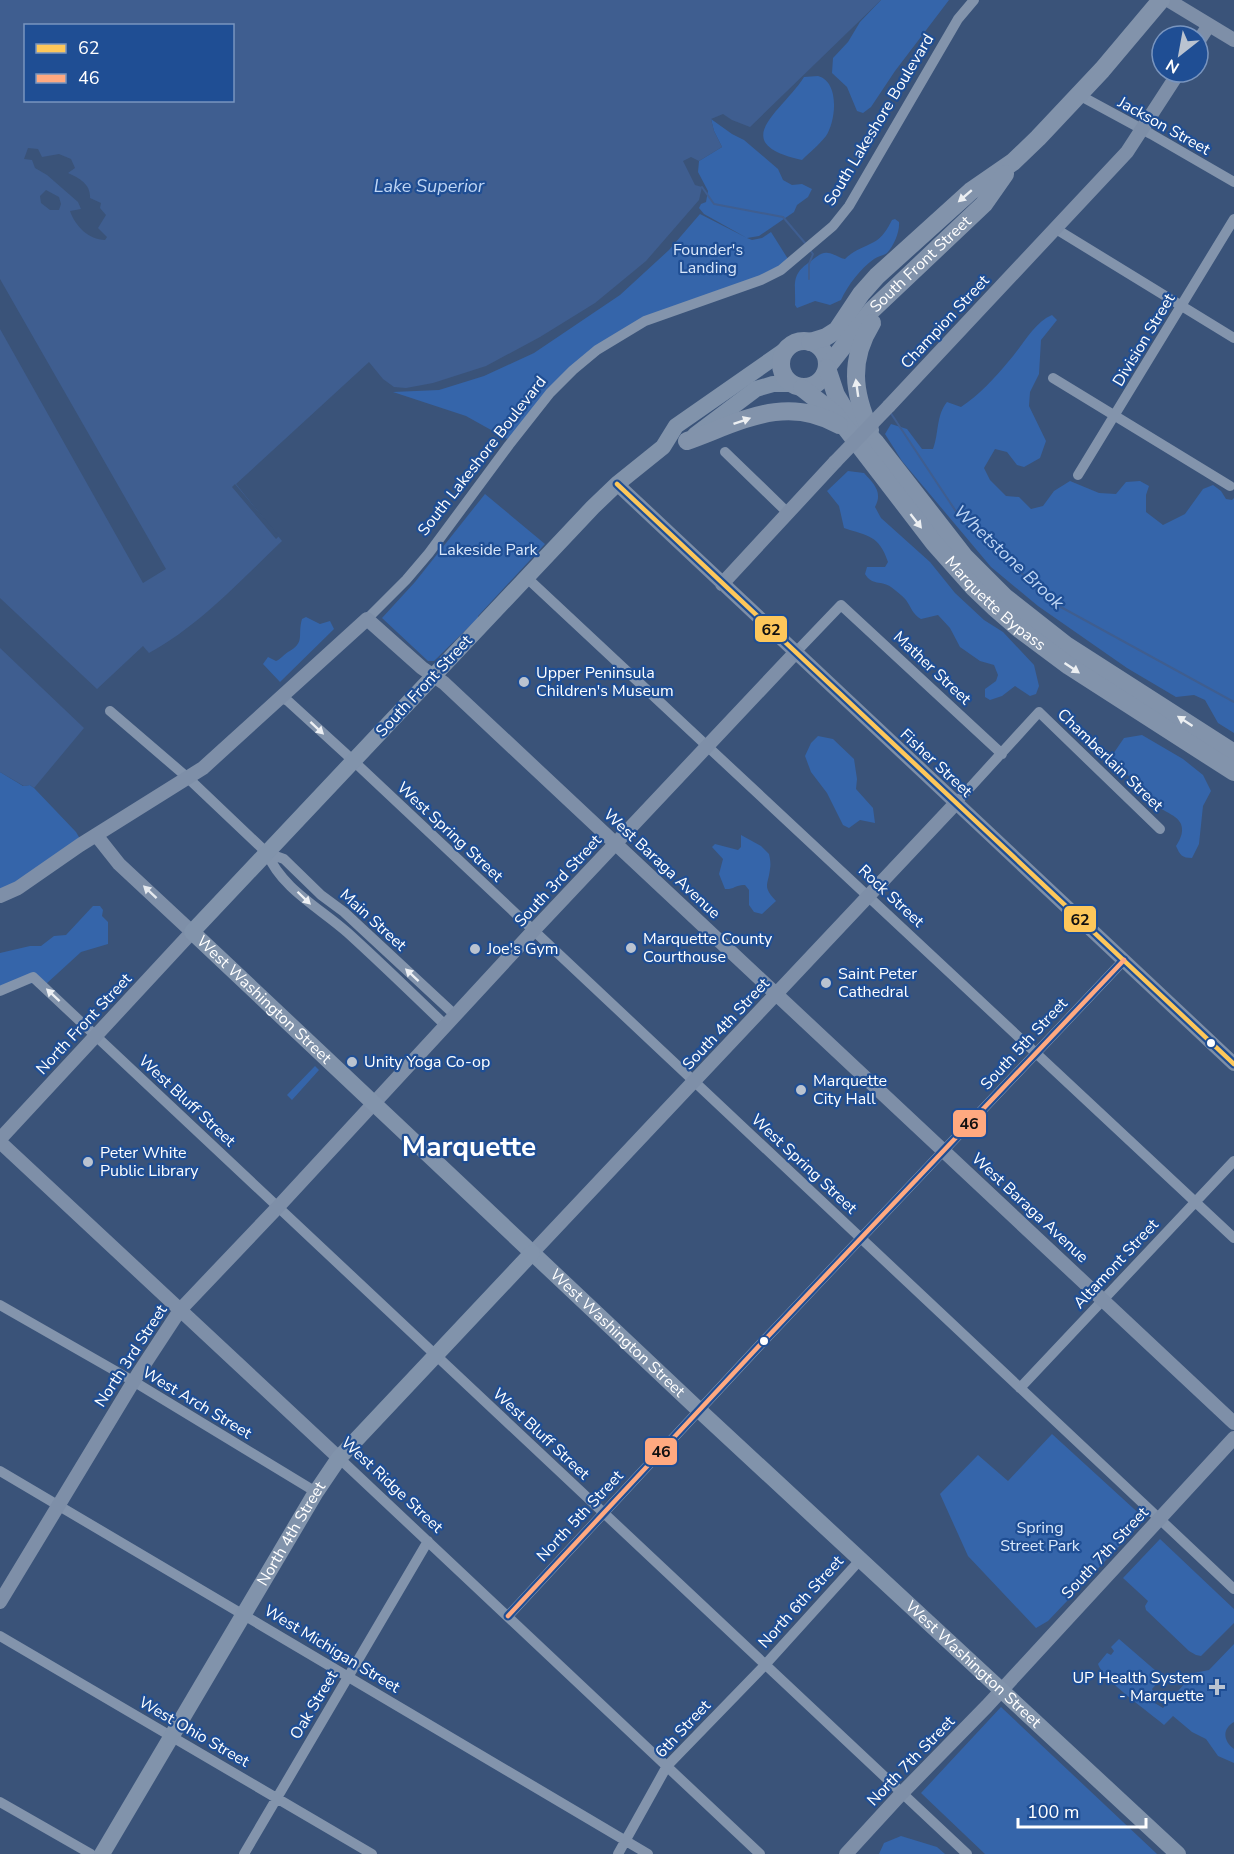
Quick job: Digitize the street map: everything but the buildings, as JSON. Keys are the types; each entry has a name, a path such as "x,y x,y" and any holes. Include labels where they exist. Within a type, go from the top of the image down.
{"highway":[{"name":"South Front Street","path":"827,367 867,316 984,204 1013,162 1079,95 1161,0"},
{"name":"South Front Street","path":"810,342 826,337 837,330 861,294 877,276 971,191 1013,162"},
{"path":"876,443 858,401 855,369 859,347 888,296"},
{"path":"795,342 810,342 823,352 827,367 818,383 809,387 797,386 783,374 780,363 785,350 795,342"},
{"name":"Marquette Bypass","path":"827,367 836,395 845,411 876,443 964,556 1005,597 1066,645 1234,753"},
{"name":"Marquette Bypass","path":"797,386 828,407 934,543 995,608 1069,666 1234,772"},
{"path":"687,441 778,410 811,412 848,430"}],"main road":[{"name":"South Front Street","path":"192,932 593,507 617,484 663,447 676,426 785,350"},
{"name":"South Front Street","path":"663,447 687,441 756,388 772,384 797,386"},
{"name":"West Washington Street","path":"192,932 1171,1851"},
{"name":"North 4th Street","path":"102,1854 316,1492 339,1458 532,1253"}],"street":[{"name":"South Lakeshore Boulevard","path":"0,896 18,888 203,768 367,619 429,553 550,393 597,350 645,321 761,280 781,270 819,239 849,206 957,19 974,0"},
{"path":"1168,0 1207,24"},
{"path":"1210,26 1234,40"},
{"name":"Champion Street","path":"722,584 1127,152 1171,84"},
{"name":"Jackson Street","path":"1079,95 1234,182"},
{"name":"Division Street","path":"1078,475 1234,219"},
{"path":"1056,228 1234,338"},
{"path":"1053,378 1230,486"},
{"path":"725,452 788,513"},
{"name":"Fisher Street","path":"617,484 1234,1064"},
{"name":"Rock Street","path":"526,577 1234,1238"},
{"name":"South 3rd Street","path":"374,1102 841,605"},
{"name":"Mather Street","path":"841,605 1002,754"},
{"name":"West Baraga Avenue","path":"367,619 444,683 1234,1423"},
{"name":"West Spring Street","path":"279,697 288,701 354,762 1234,1589"},
{"name":"Main Street","path":"110,711 188,778 267,854 273,868 311,905 450,1020"},
{"name":"South 4th Street","path":"532,1253 1040,712"},
{"name":"Chamberlain Street","path":"1040,712 1160,829"},
{"path":"96,836 119,864 192,932"},
{"name":"North Front Street","path":"0,1140 192,932"},
{"name":"South 5th Street","path":"700,1411 860,1238 1124,960"},
{"name":"West Bluff Street","path":"0,991 33,977 967,1854"},
{"name":"North 3rd Street","path":"0,1602 133,1381 180,1310 374,1102"},
{"name":"West Ridge Street","path":"0,1140 760,1854"},
{"name":"Altamont Street","path":"1020,1388 1234,1161"},
{"name":"West Arch Street","path":"0,1305 133,1381 316,1492"},
{"name":"North 5th Street","path":"508,1616 700,1411"},
{"name":"South 7th Street","path":"1001,1691 1234,1438"},
{"name":"West Michigan Street","path":"0,1471 648,1854"},
{"name":"Oak Street","path":"244,1854 428,1541"},
{"name":"North 6th Street","path":"765,1665 860,1560"},
{"name":"West Ohio Street","path":"0,1636 372,1854"},
{"name":"6th Street","path":"618,1854 668,1766 765,1665"},
{"name":"North 7th Street","path":"846,1854 1001,1691"},
{"path":"0,1802 91,1854"}],"green space":[{"path":"881,0 949,0 895,71 871,107 863,113 857,111 847,87 832,73 833,58 848,42 860,22"},
{"path":"818,76 830,86 833,94 834,112 826,136 802,160 779,153 767,145 763,135 766,125 804,77"},
{"path":"711,119 744,140 778,169 783,180 792,185 802,184 812,189 808,197 797,205 794,212 759,236 747,238 704,214 699,208 706,202 708,191 698,172 699,161 722,147"},
{"name":"Founder's Landing","path":"700,214 752,240 762,238 771,232 788,259 771,273 608,339 509,440 466,416 393,392 439,390 484,376 534,353 620,295 669,250"},
{"path":"895,219 899,222 899,226 892,246 887,253 874,259 859,272 841,300 830,305 815,301 797,308 795,305 796,280 804,266 823,253 830,253 845,259 877,240"},
{"path":"1052,315 1057,320 1041,340 1039,374 1030,392 1029,406 1046,441 1040,458 1024,467 1017,465 1007,452 995,449 984,468 990,480 1006,496 1019,497 1031,509 1043,506 1054,491 1070,481 1099,493 1116,494 1126,482 1140,481 1149,486 1146,495 1146,512 1163,525 1185,514 1203,489 1213,485 1226,499 1234,498 1234,733 1218,723 1205,700 1194,695 1176,697 1127,668 1038,606 991,567 902,461 885,434 891,424 907,429 922,449 933,449 939,419 947,402 961,407 974,397 998,374 1033,329"},
{"path":"848,471 864,473 878,493 875,507 881,518 930,562 955,593 984,620 1003,632 1034,665 1039,686 1036,694 1030,696 1015,686 1002,696 990,700 985,697 985,689 996,681 998,675 994,665 980,661 960,647 950,628 938,615 921,619 897,592 887,585 868,578 865,574 867,567 885,567 888,562 885,553 872,538 844,528 839,506 827,491"},
{"name":"Lakeside Park","path":"485,494 545,544 478,618 434,661 428,661 382,618 415,582"},
{"path":"306,617 320,624 330,621 334,629 280,682 263,664 268,657 278,660 297,645 302,619"},
{"path":"1142,735 1183,759 1203,775 1211,791 1203,806 1199,844 1192,858 1182,855 1176,846 1182,833 1179,820 1148,800 1130,777 1118,768 1111,757 1124,738"},
{"path":"818,736 833,739 854,759 856,789 873,808 875,823 860,820 849,828 843,825 827,793 811,772 805,756 811,743"},
{"path":"0,772 23,786 30,785 34,788 76,832 83,844 0,896"},
{"path":"741,835 761,846 769,854 767,889 776,901 762,914 754,912 749,905 749,890 745,885 725,889 719,874 723,859 712,847 715,844 738,850 741,847"},
{"path":"93,906 100,906 103,910 102,916 108,922 108,944 81,952 46,984 42,982 0,987 0,953 30,946 41,946 54,936 66,935"},
{"path":"315,1066 319,1070 292,1100 287,1095"},
{"name":"Spring Street Park","path":"1052,1434 1145,1519 1048,1621 1036,1628 968,1556 940,1494 978,1455 1008,1481"},
{"path":"1160,1539 1234,1609 1234,1623 1201,1656 1189,1651 1146,1610 1145,1606 1148,1601 1123,1578"},
{"path":"1119,1639 1163,1677 1152,1689 1157,1697 1153,1702 1163,1708 1194,1673 1209,1670 1234,1644 1234,1722 1227,1728 1225,1735 1234,1749 1234,1763 1218,1756 1206,1739 1192,1732 1173,1716 1164,1725 1108,1678 1098,1664 1107,1653 1111,1655 1114,1651 1111,1647"},
{"path":"1001,1707 1157,1854 985,1854 921,1793"},
{"path":"901,1836 937,1847 945,1854 879,1854 884,1843"}],"water":[{"name":"Lake Superior","path":"0,0 881,0 750,127 723,114 711,119 722,147 699,161 691,157 683,161 695,185 702,187 699,200 646,261 595,303 540,337 486,366 433,383 406,388 394,387 383,379 369,362 236,484 282,541 202,616 168,642 149,653 143,646 97,689 0,598","holes":["28,148 38,149 42,157 59,154 71,159 75,168 68,173 84,182 89,189 90,198 101,203 100,208 106,215 98,228 107,237 105,240 93,238 75,222 70,211 81,209 78,202 47,175 35,168 32,160 24,159","46,190 59,197 61,204 59,210 50,210 41,203 40,196"]},
{"path":"0,648 84,728 34,788 30,785 24,786 0,772"}],"pier":[{"path":"0,279 166,569 143,583 0,329"},
{"path":"235,484 279,536 276,539 232,487"}],"waterway":[{"name":"Whetstone Brook","path":"702,187 714,204 783,217 805,243"},
{"name":"Whetstone Brook","path":"809,279 809,264 813,254 810,250"},
{"name":"Whetstone Brook","path":"890,412 959,516 1059,606 1234,702"}],"transit line":[{"name":"62","path":"617,484 1234,1064"},
{"name":"46","path":"508,1616 757,1348 1124,960"}],"place":[{"name":"Upper Peninsula Children's Museum","path":"524,682"},
{"name":"Marquette County Courthouse","path":"631,948"},
{"name":"Joe's Gym","path":"475,949"},
{"name":"Saint Peter Cathedral","path":"826,983"},
{"name":"Unity Yoga Co-op","path":"352,1062"},
{"name":"Marquette City Hall","path":"801,1090"},
{"name":"Peter White Public Library","path":"88,1162"},
{"name":"UP Health System - Marquette","path":"1217,1687"}],"district":[{"name":"Marquette","path":"469,1147"}]}
